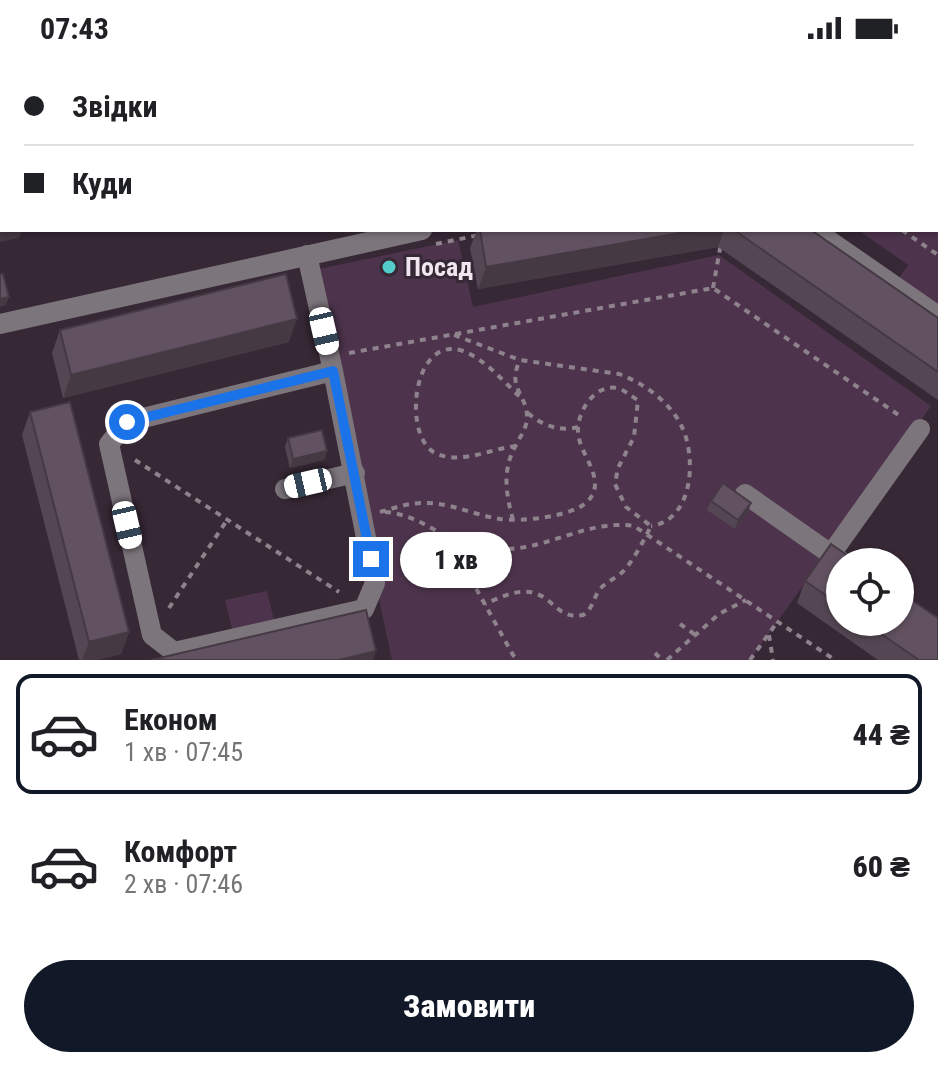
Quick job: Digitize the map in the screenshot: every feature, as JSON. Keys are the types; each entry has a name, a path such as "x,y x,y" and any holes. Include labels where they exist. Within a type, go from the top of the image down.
{"lane":[{"path":"0,324 413,232"},
{"path":"817,232 938,316"},
{"path":"307,255 332,364 355,473 371,511 375,583 364,609 174,652 152,635 109,444 127,422 332,364"},
{"path":"843,548 920,429"},
{"path":"285,489 355,473"},
{"path":"745,494 826,551"}],"path":[{"path":"905,232 938,255"},
{"path":"713,288 722,238"},
{"path":"332,364 454,335 713,288 920,429"},
{"path":"371,511 421,503 469,509 513,520 570,511 586,503 591,496 594,477 581,446 578,427 584,409 594,394 605,388 624,390 638,400 634,437 618,468 615,484 626,507 651,526 658,525 678,507 687,490 689,450 679,422 651,391 634,380 593,370 520,360 454,335"},
{"path":"516,446 467,457 436,454 424,443 416,401 425,365 437,353 454,349 470,354 520,397"},
{"path":"513,520 506,479 507,465 525,427 526,412 514,377 520,360"},
{"path":"526,412 551,426 567,429 578,427"},
{"path":"109,444 364,609"},
{"path":"371,511 407,517 457,545 507,549 539,544 596,527 634,526 835,660"},
{"path":"152,635 227,520"},
{"path":"485,604 510,594 532,592 562,614 583,615 592,608 594,598 605,584 621,574 628,565 651,526"},
{"path":"457,545 467,572 513,655 519,660"},
{"path":"655,653 664,660 719,614 746,600"},
{"path":"750,660 778,621"},
{"path":"680,624 695,634"},
{"path":"768,634 773,660"},
{"path":"507,660 513,655"}],"shaded area":[{"path":"861,232 938,232 938,316 894,285 908,265"},
{"path":"458,240 473,307 719,255 931,406 830,548 826,548 826,553 750,660 392,660 309,271"},
{"path":"267,591 274,620 232,629 225,600"}],"building":[{"path":"480,232 686,232 486,267"},
{"path":"737,232 814,232 938,318 938,372"},
{"path":"0,274 3,274 9,297 0,299"},
{"path":"286,274 297,319 71,375 60,330"},
{"path":"70,402 129,632 89,642 30,412"},
{"path":"322,430 327,451 293,459 288,438"},
{"path":"723,483 751,503 738,520 711,501"},
{"path":"826,551 826,595 805,581"},
{"path":"914,602 938,618 938,660 919,660 884,636 914,636"},
{"path":"366,610 376,651 339,660 151,660"}],"place":[{"name":"Посад","path":"389,267"}],"route":[{"path":"127,422 333,371 371,559"}]}
